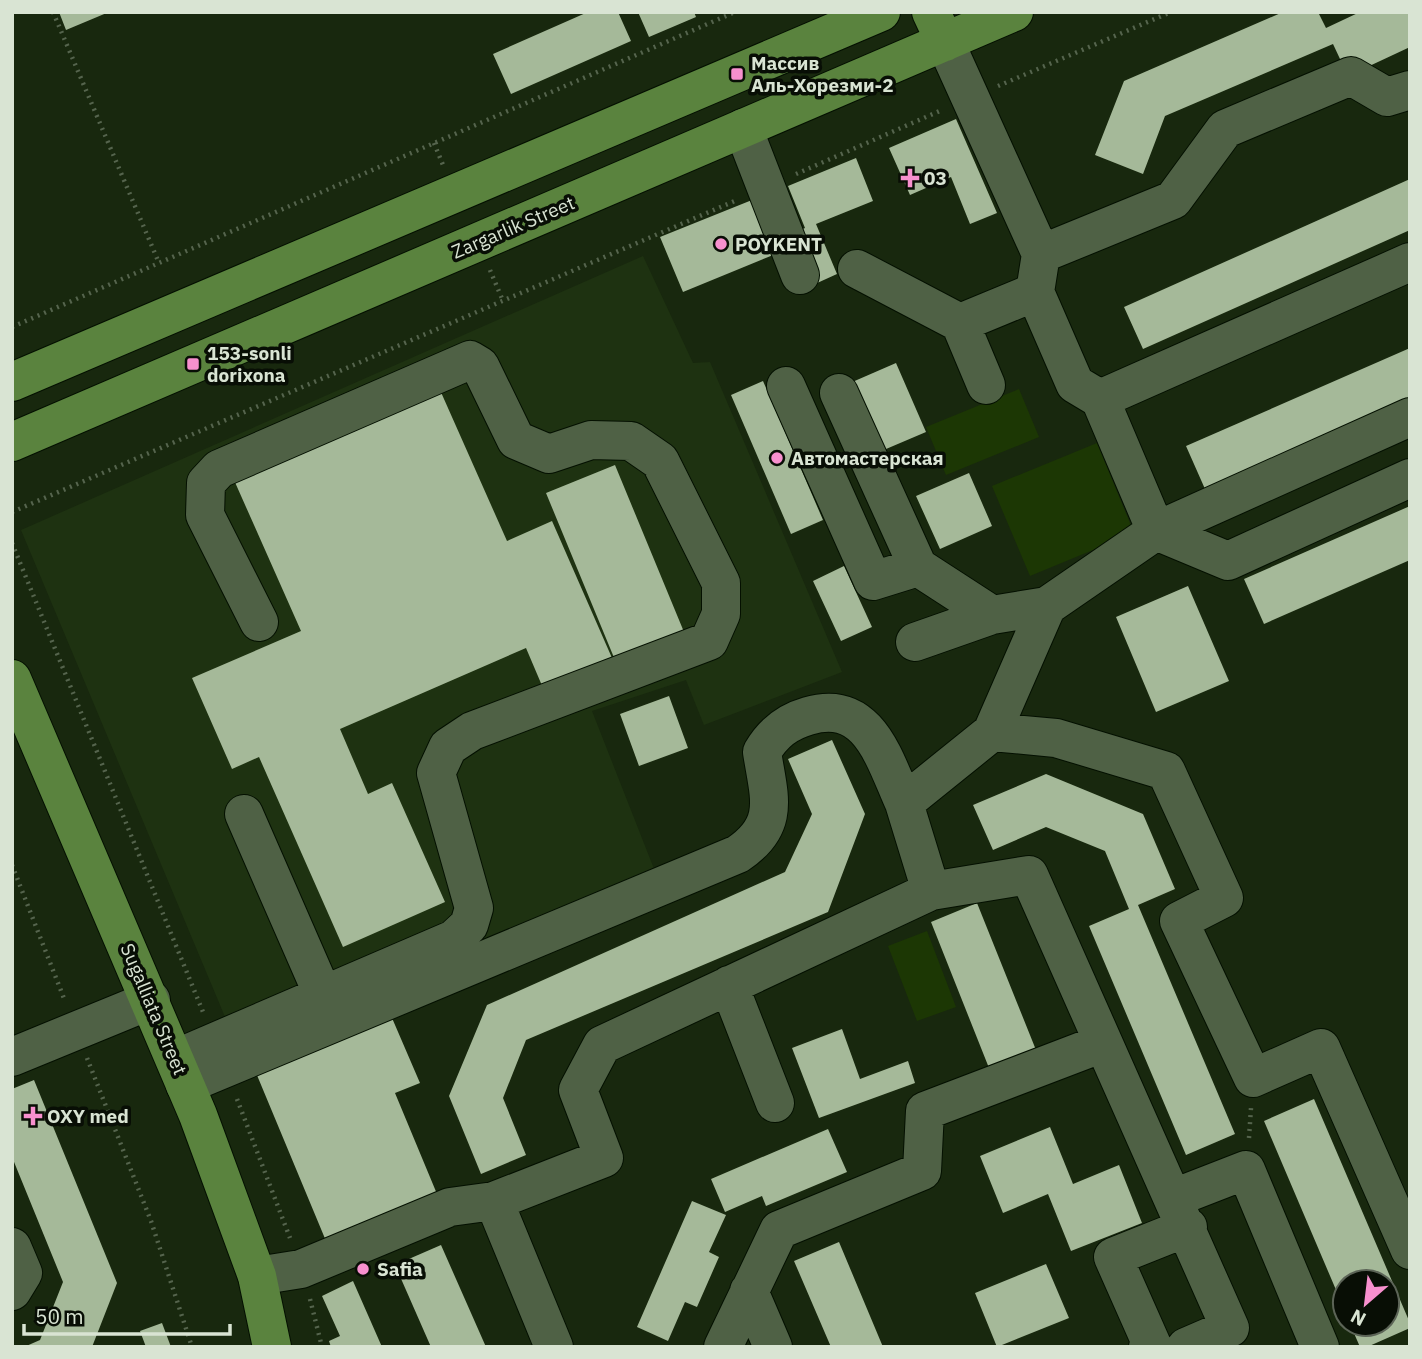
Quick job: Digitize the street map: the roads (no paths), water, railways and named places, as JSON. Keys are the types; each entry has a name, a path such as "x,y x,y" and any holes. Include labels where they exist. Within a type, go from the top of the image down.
{"main road":[{"path":"12,382 881,12"},
{"path":"889,12 909,58"},
{"name":"Zargarlik Street","path":"12,442 909,58 938,27 1014,12"},
{"name":"Sugalliata Street","path":"12,679 140,1005 178,1122 222,1242 249,1347"},
{"name":"Sugalliata Street","path":"12,746 140,1005 180,1072 257,1276 272,1347"}],"lane":[{"path":"938,27 1041,254 1035,292 1075,384 1100,399 1156,531 1228,561 1410,478"},
{"path":"1041,254 1172,200 1226,129 1351,76 1387,97 1410,90"},
{"path":"743,128 800,275"},
{"path":"1100,399 1410,262"},
{"path":"858,269 960,323 986,385"},
{"path":"960,323 1035,292"},
{"path":"220,1054 323,995 454,939 469,925 474,908 436,774 448,747 472,730 709,641 720,614 721,583 660,461 631,441 591,440 549,454 516,440 480,366 470,360 219,470 206,483 205,514 258,622"},
{"path":"786,386 873,581 918,567"},
{"path":"839,393 918,567 992,615"},
{"path":"915,642 992,615 1047,606 1156,531 1410,417"},
{"path":"904,803 992,733 1047,606"},
{"path":"180,1072 220,1054 738,854 755,843 767,825 770,803 762,752 773,734 797,719 817,713 839,712 862,724 878,746 904,803 931,891"},
{"path":"992,733 1056,738 1166,771 1224,898 1179,921 1253,1078 1321,1048 1410,1250"},
{"path":"244,814 323,995"},
{"path":"257,1276 301,1269 450,1207 494,1201 604,1158 578,1090 602,1045 931,891 1029,875 1102,1043 1181,1212 1230,1328 1161,1346 1114,1257 1181,1212 1246,1170 1320,1347"},
{"path":"729,985 775,1103"},
{"path":"12,1057 140,1005"},
{"path":"723,1347 779,1230 922,1171 925,1111 1102,1043"},
{"path":"494,1201 554,1347"},
{"path":"12,1247 23,1273 12,1291"},
{"path":"749,1291 773,1347"}],"place":[{"name":"Массив Аль-Хорезми-2","path":"737,74"},
{"name":"03","path":"910,178"},
{"name":"POYKENT","path":"721,244"},
{"name":"153-sonli dorixona","path":"193,364"},
{"name":"Автомастерская","path":"777,458"},
{"name":"OXY med","path":"33,1116"},
{"name":"Safia","path":"363,1269"}]}
